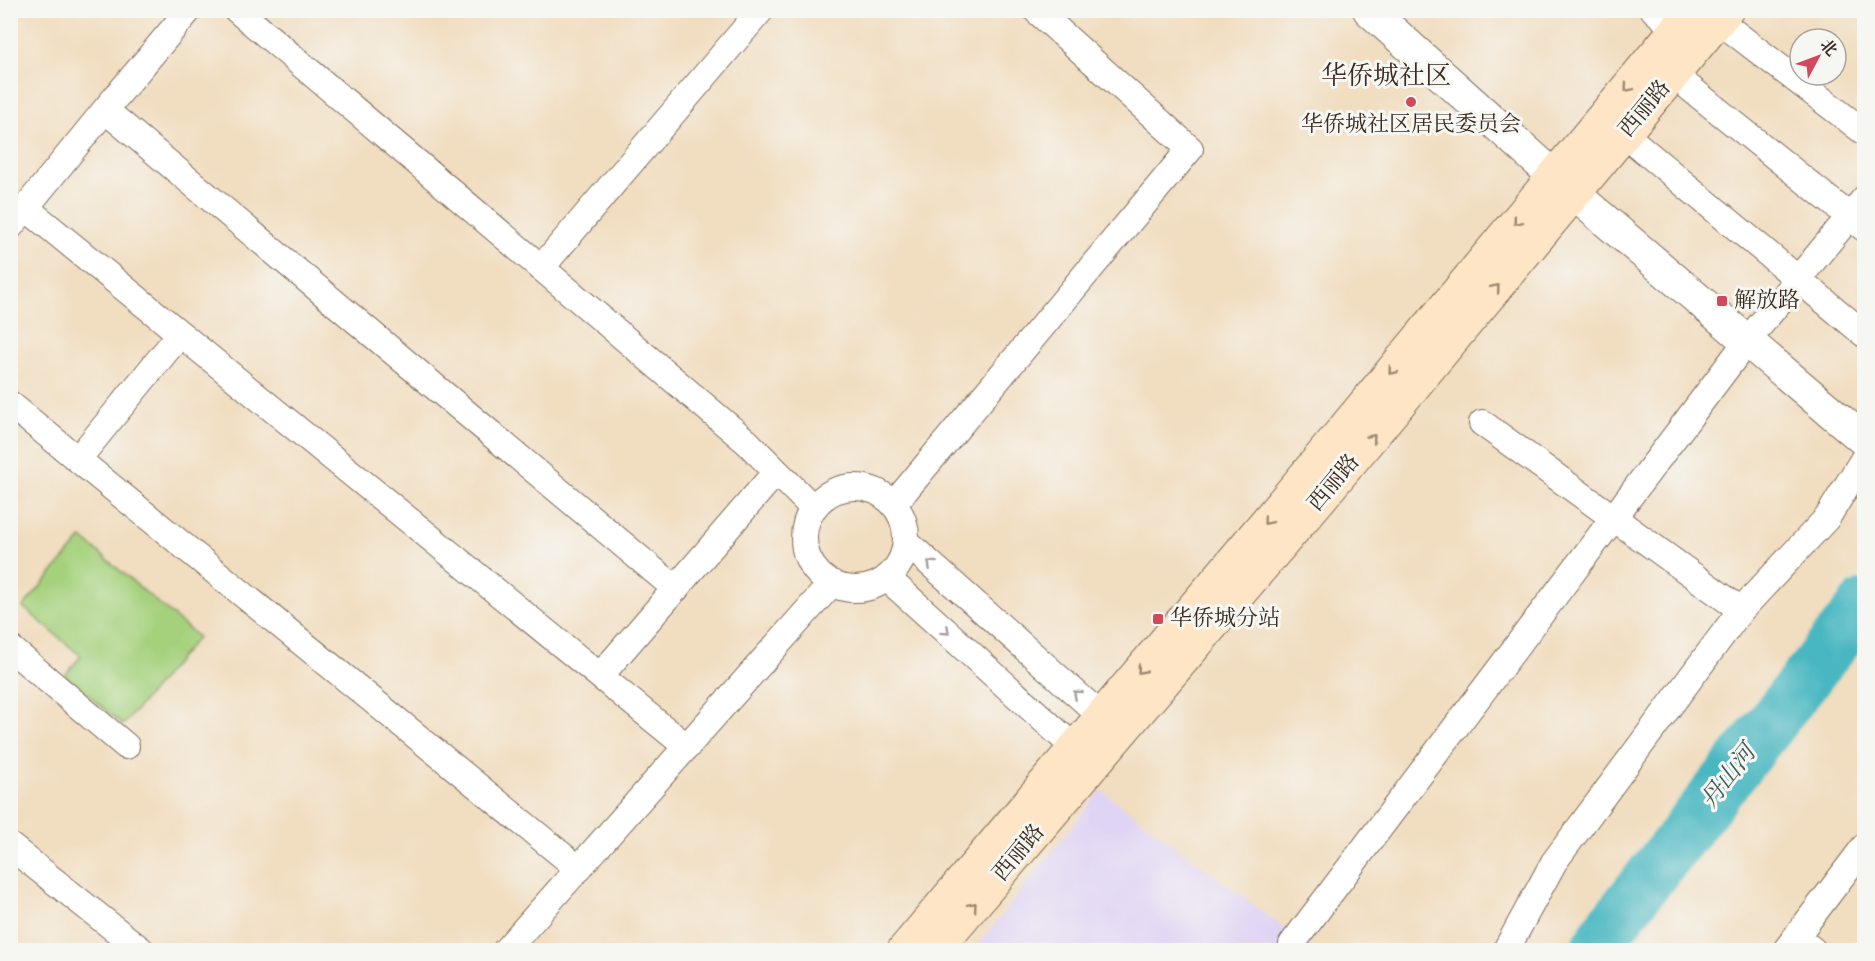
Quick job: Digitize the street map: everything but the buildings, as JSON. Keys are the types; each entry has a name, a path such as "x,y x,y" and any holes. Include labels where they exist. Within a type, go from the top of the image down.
{"main road":[{"name":"西丽路","path":"935,951 1111,724 1319,500 1564,185 1663,67 1696,20"},
{"name":"西丽路","path":"904,951 1084,757"}],"street":[{"path":"189,10 18,218 180,334 687,747"},
{"path":"237,10 747,442 813,508"},
{"path":"541,268 761,10"},
{"path":"894,504 1190,150 1036,10"},
{"path":"1369,10 1564,185 1864,440"},
{"path":"1696,20 1864,132"},
{"path":"1292,944 1747,341 1798,279 1860,215 1663,67"},
{"path":"105,110 676,589"},
{"path":"1614,126 1864,334"},
{"path":"78,459 180,334"},
{"path":"10,404 579,869"},
{"path":"1482,423 1741,610"},
{"path":"1506,951 1554,862 1741,610 1827,518 1864,458"},
{"path":"600,676 776,472"},
{"path":"846,487 860,487 873,489 894,504 906,528 906,542 901,562 887,578 875,585 846,588 832,583 820,574 811,563 806,550 805,535 807,521 813,508 822,499 846,487"},
{"path":"906,542 1111,724"},
{"path":"887,578 1084,757"},
{"path":"506,951 832,583"},
{"path":"10,648 126,746"},
{"path":"10,846 141,951"},
{"path":"1798,946 1864,847"}],"shaded area":[{"path":"1101,790 1314,950 974,950"}],"green space":[{"path":"82,538 198,637 123,725 65,675 81,656 23,607"}],"waterway":[{"name":"丹山河","path":"1596,950 1605,934 1864,605"}],"place":[{"name":"华侨城社区居民委员会","path":"1411,102"},
{"name":"解放路","path":"1722,301"},
{"name":"华侨城分站","path":"1158,619"}],"district":[{"name":"华侨城社区","path":"1386,76"}]}
